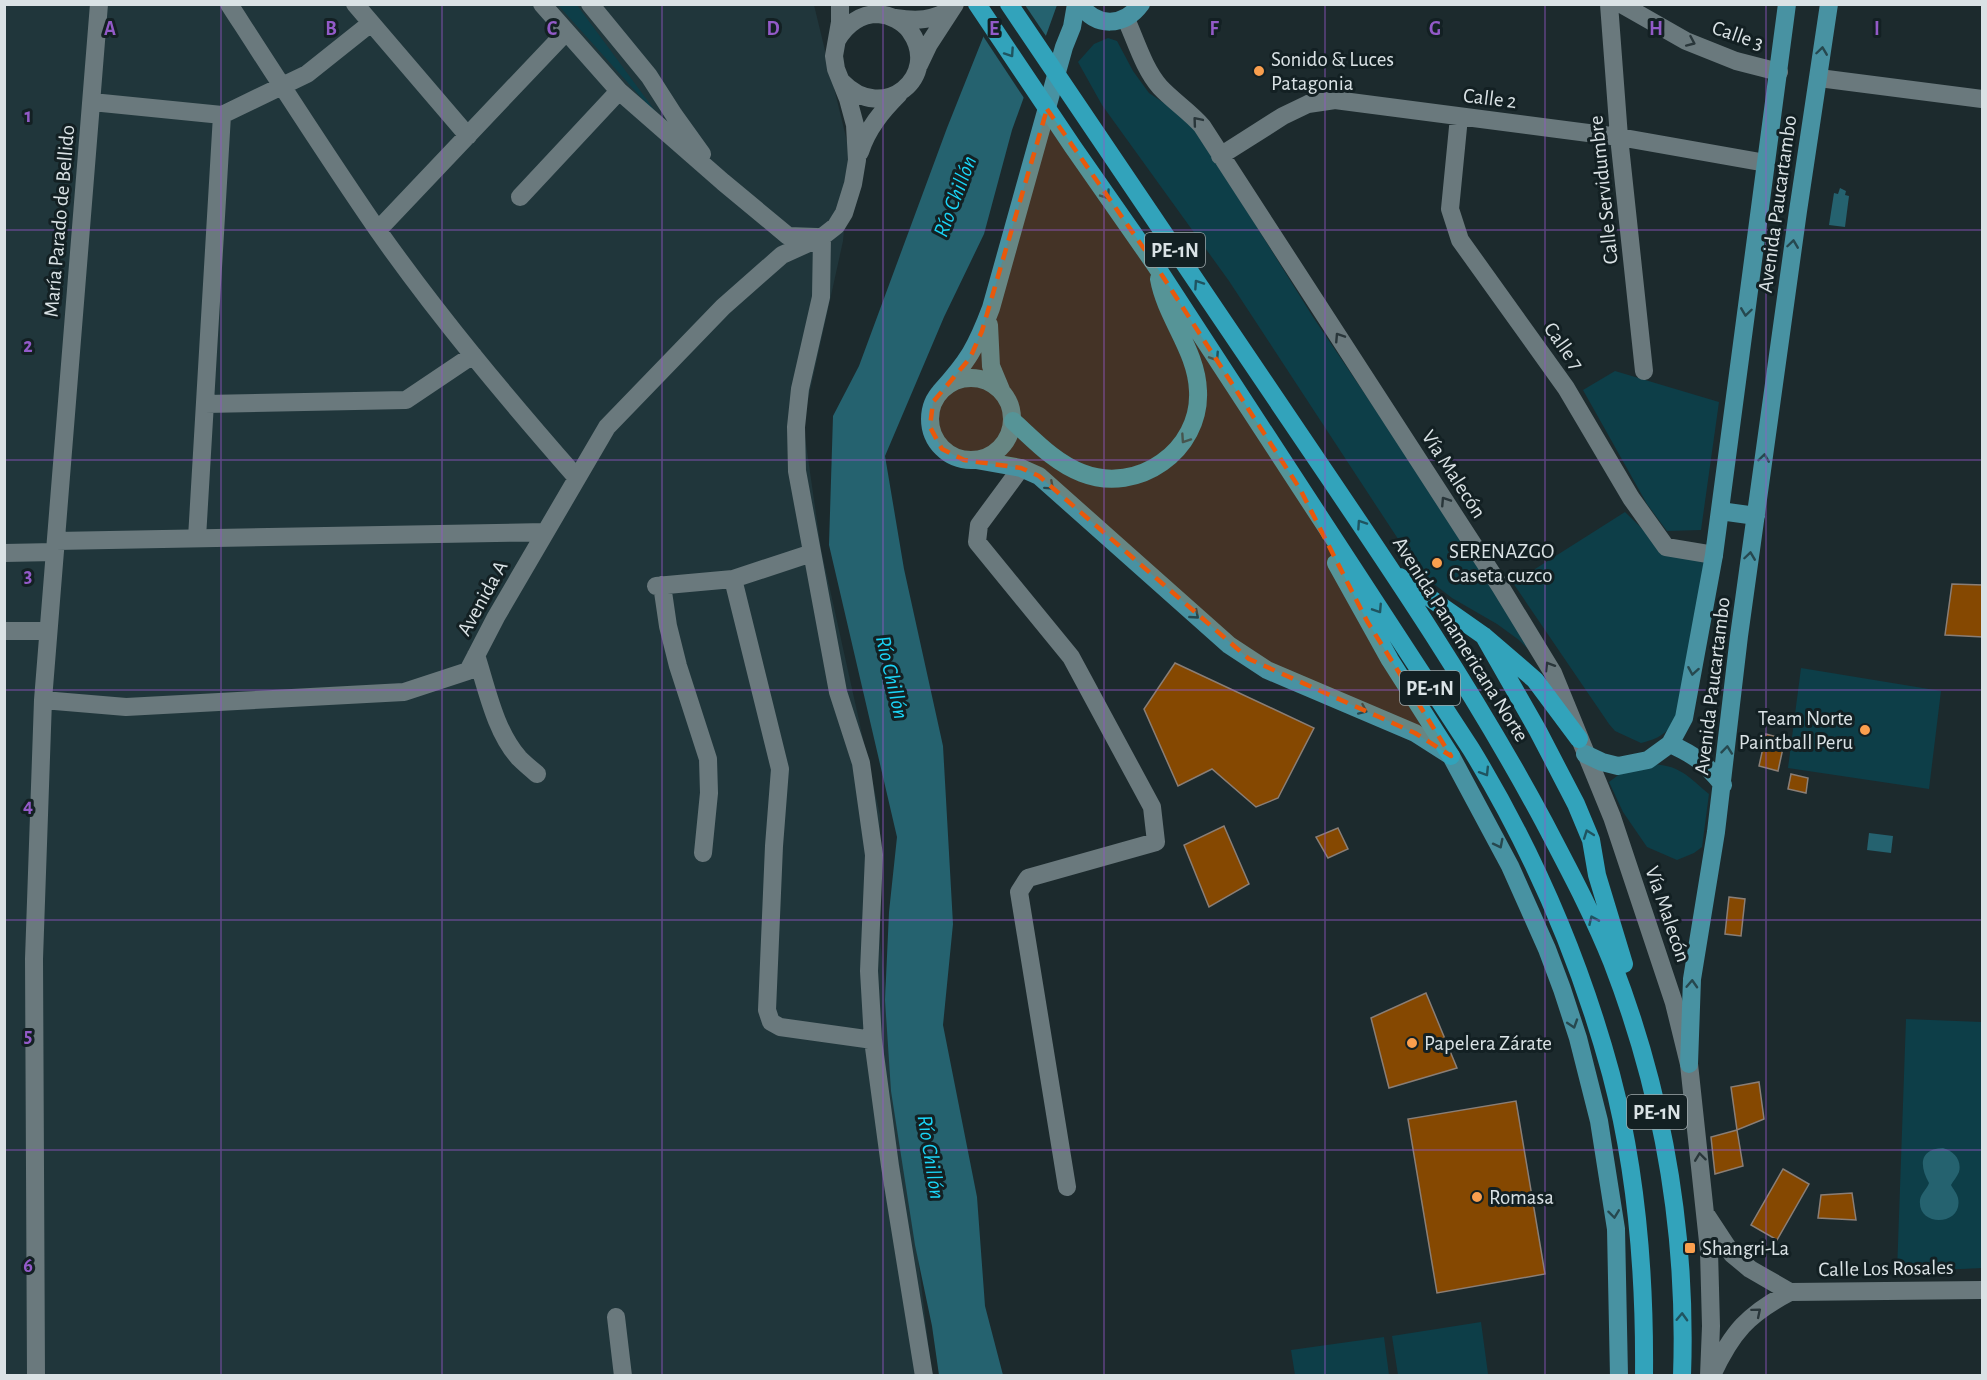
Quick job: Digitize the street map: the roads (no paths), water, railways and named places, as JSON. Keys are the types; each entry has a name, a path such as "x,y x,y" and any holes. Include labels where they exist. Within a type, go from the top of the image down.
{"highway":[{"name":"PE-1N","path":"978,4 1156,266 1493,785 1537,870 1577,967 1611,1073 1631,1172 1641,1254 1644,1376"},
{"name":"Avenida Panamericana Norte","path":"1009,4 1394,572 1478,704 1575,879 1612,962 1642,1053 1667,1153 1679,1233 1682,1376"},
{"path":"1013,421 1063,463 1081,473 1099,478 1128,477 1141,473 1166,460 1177,451 1192,428 1197,412 1198,387 1192,361 1162,296 1156,266"},
{"path":"1300,489 1367,621 1451,756"},
{"path":"1394,572 1484,636 1534,680 1582,747"},
{"path":"1484,636 1538,731 1576,804 1591,840 1597,875 1637,1010 1642,1053"}],"main road":[{"path":"1078,4 1095,19 1105,22 1121,21"},
{"path":"1078,4 991,309 973,352 933,402 930,427 934,439 952,456 964,460 1021,468 1039,476 1221,638 1249,659 1267,670 1415,733 1451,756 1488,824 1530,910 1558,979 1578,1038 1599,1121 1612,1202 1618,1267 1619,1376"},
{"path":"1064,47 1089,30 1121,21 1135,13 1141,4"},
{"name":"Avenida Paucartambo","path":"1582,747 1602,762 1618,766 1648,760 1670,744 1684,718 1714,555 1787,4"},
{"name":"Avenida Paucartambo","path":"1689,1064 1692,979 1723,786 1739,636 1829,4"},
{"path":"976,460 998,451 1011,432 1013,421 1012,410 1001,390 989,354 991,309"},
{"path":"940,392 949,384 970,377 981,379 1001,390"},
{"path":"1720,511 1756,516"},
{"path":"1670,744 1690,753 1708,766 1723,786"}],"street":[{"name":"María Parado de Bellido","path":"36,1376 34,959 43,700 99,4"},
{"path":"229,4 378,230 526,420 577,478"},
{"path":"354,4 468,136"},
{"path":"542,4 565,33 619,91 723,182 788,236 822,237 836,226 844,213 853,184 857,160 869,130 884,109 912,80 929,44 954,6"},
{"path":"590,4 649,76 674,115 723,182"},
{"path":"840,4 834,56 836,69 855,124 857,160"},
{"name":"Calle Servidumbre","path":"1609,4 1619,137 1644,371"},
{"name":"Calle 3","path":"1621,4 1686,41 1736,61 1779,72"},
{"path":"837,42 843,30 866,15 881,14 895,18 921,20 943,14 954,6"},
{"path":"895,18 907,26 915,38 919,52 918,67"},
{"name":"Vía Malecón","path":"1121,21 1154,79 1194,117 1220,156 1506,596 1553,673 1612,817 1674,1003 1689,1064"},
{"path":"92,102 222,115 307,74 371,23"},
{"path":"378,230 565,33"},
{"path":"1819,78 1983,99"},
{"path":"842,81 851,91 863,97 883,98 902,91"},
{"path":"520,197 619,91"},
{"name":"Calle 2","path":"1220,156 1283,116 1308,104 1335,100 1619,137 1766,163"},
{"path":"197,538 222,115"},
{"name":"Calle 7","path":"1459,117 1450,210 1460,240 1566,388 1631,498 1666,548 1714,555"},
{"path":"822,237 821,297 800,389 796,427 797,471 838,692 861,763 874,855 869,971 873,1040 890,1166 924,1376"},
{"name":"Avenida A","path":"43,700 126,707 404,692 468,671 496,617 607,427 723,307 782,255 822,237"},
{"path":"205,404 406,400 474,355"},
{"path":"1021,468 979,525 977,542 1071,657 1152,807 1156,842 1028,878 1019,892 1067,1187"},
{"path":"4,553 55,546 197,538 545,532"},
{"path":"703,853 709,793 708,759 678,666 659,586 733,579 812,553"},
{"path":"733,579 780,769 774,846 767,1010 771,1022 780,1027 873,1040"},
{"path":"4,631 48,631"},
{"path":"476,656 497,719 509,743 519,758 537,774"},
{"name":"Avenida Paucartambo","path":"1689,1064 1707,1215 1711,1326 1710,1376"},
{"name":"Calle Los Rosales","path":"1707,1215 1732,1254 1750,1269 1790,1292"},
{"name":"Calle Los Rosales","path":"1710,1376 1725,1348 1743,1324 1764,1306 1790,1292 1983,1290"},
{"path":"616,1317 623,1376"}],"water":[{"name":"Río Chillón","path":"996,5 1057,5 1012,130 984,234 944,317 885,456 904,569 943,746 953,924 943,1025 977,1197 985,1306 1003,1375 939,1375 932,1326 915,1245 891,1091 885,1000 889,912 897,837 829,545 833,416 859,366 947,128"},
{"path":"1840,188 1846,191 1845,195 1849,196 1845,227 1829,225 1834,193 1838,194"},
{"path":"1869,833 1893,836 1891,853 1867,850"},
{"path":"1943,1148 1951,1151 1960,1168 1951,1185 1957,1196 1958,1207 1954,1214 1940,1220 1926,1215 1921,1209 1920,1200 1929,1183 1923,1165 1925,1155 1935,1149"}],"place":[{"name":"Sonido & Luces Patagonia","path":"1259,71"},
{"name":"SERENAZGO Caseta cuzco","path":"1437,563"},
{"name":"Team Norte Paintball Peru","path":"1865,730"},
{"name":"Papelera Zárate","path":"1412,1043"},
{"name":"Romasa","path":"1477,1197"},
{"name":"Shangri-La","path":"1690,1248"}]}
